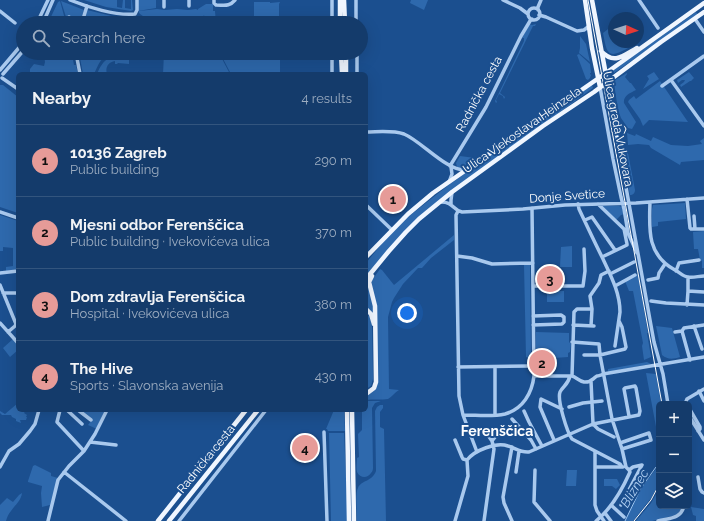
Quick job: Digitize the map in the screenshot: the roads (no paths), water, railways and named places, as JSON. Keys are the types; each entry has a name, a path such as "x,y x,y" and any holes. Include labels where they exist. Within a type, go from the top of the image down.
{"main road":[{"path":"338,0 340,6 340,16"},
{"path":"344,0 345,16"},
{"name":"Ulica grada Vukovara","path":"585,0 592,48 600,87"},
{"name":"Ulica grada Vukovara","path":"592,0 608,82"},
{"name":"Ulica Vjekoslava Heinzela","path":"368,254 408,214 433,193 598,79 704,3"},
{"name":"Ulica Vjekoslava Heinzela","path":"368,276 414,223 452,192 542,126 608,82 704,12"},
{"path":"601,51 609,57 619,58 639,47 646,45"},
{"path":"341,60 342,72"},
{"path":"346,60 346,72"},
{"path":"368,249 382,240"},
{"path":"368,393 375,386 376,376 375,306 369,281 379,263"},
{"path":"368,311 371,314 375,327"},
{"path":"368,389 373,386 376,376"},
{"name":"Radnička cesta","path":"158,521 244,412"},
{"name":"Radnička cesta","path":"169,521 256,412"},
{"path":"347,412 350,521"},
{"path":"353,412 354,521"}],"street":[{"path":"40,16 48,0"},
{"path":"46,16 53,0"},
{"path":"70,0 82,5 116,13 132,14 135,14 136,12 137,0"},
{"path":"82,0 82,5"},
{"path":"164,0 164,7"},
{"path":"189,0 189,6"},
{"path":"214,0 216,5 231,5 235,0"},
{"path":"332,0 332,16"},
{"path":"356,0 356,16"},
{"path":"503,0 520,8 532,19 537,19 539,15"},
{"path":"528,15 531,8 540,0"},
{"path":"539,15 538,7 540,0"},
{"path":"639,0 658,28"},
{"path":"84,16 87,6"},
{"path":"520,8 531,8 538,10"},
{"path":"0,11 15,23"},
{"name":"Radnička cesta","path":"524,30 528,15"},
{"path":"539,15 577,31 584,30 589,24"},
{"name":"Radnička cesta","path":"450,166 486,107 524,30 532,19"},
{"path":"695,19 704,32"},
{"path":"1,75 16,53"},
{"path":"662,86 704,56"},
{"path":"1,75 16,59"},
{"path":"77,60 80,72"},
{"path":"332,60 332,72"},
{"path":"357,60 357,72"},
{"path":"1,75 16,87"},
{"path":"671,80 704,126"},
{"name":"Ulica grada Vukovara","path":"608,82 654,342 663,374 668,401"},
{"name":"Ulica grada Vukovara","path":"600,87 628,233 639,259"},
{"path":"368,132 394,132 406,135 450,166 458,170 465,170"},
{"path":"449,182 452,174 450,166"},
{"path":"451,204 450,200 452,192"},
{"name":"Donje Svetice","path":"458,211 462,212 578,204 630,203 704,198"},
{"path":"687,199 690,228 695,230 704,229"},
{"path":"440,202 451,204 458,211 456,214 456,256 459,396 463,415 477,452"},
{"path":"650,202 650,232 652,245 657,256 665,264 688,277 704,276"},
{"path":"578,204 617,293 620,307 615,346"},
{"path":"598,204 624,229 627,245 602,257"},
{"path":"368,207 392,230"},
{"path":"463,415 495,415 510,412 523,403 530,392 533,383 532,208"},
{"path":"0,212 16,217"},
{"path":"694,216 695,230"},
{"path":"585,220 592,217 615,250"},
{"path":"533,286 582,286 585,271 584,249"},
{"path":"456,256 472,258 492,264 533,263"},
{"path":"676,271 679,263 699,260"},
{"path":"573,325 592,326 590,295 599,283 600,275 609,273 634,262"},
{"path":"642,277 648,280 658,278 659,273 665,264"},
{"path":"0,273 16,271"},
{"path":"615,286 635,275"},
{"path":"687,305 688,277"},
{"path":"644,285 648,280"},
{"path":"0,285 16,325 8,332"},
{"path":"688,291 704,292"},
{"path":"3,293 16,293"},
{"path":"651,301 704,306"},
{"path":"592,309 577,309 574,312 571,376 561,391 560,395 562,409 569,435 572,439 620,464 630,472 611,505 596,521"},
{"path":"533,316 561,315 564,317 564,322 562,324 533,325"},
{"path":"584,355 600,355 625,349 626,346 622,327 619,321"},
{"path":"0,323 16,341"},
{"path":"675,332 682,331 684,328 704,325"},
{"path":"694,326 702,349"},
{"path":"682,331 690,360"},
{"path":"572,342 599,344 612,420 622,449 626,468"},
{"path":"534,376 575,376 583,381 591,381 597,376 604,374 704,357"},
{"path":"458,367 529,366"},
{"path":"495,367 495,415"},
{"path":"591,381 593,424 598,429 614,437"},
{"path":"456,521 468,476 467,460 477,452 502,445 528,453 554,440 593,424 638,415 640,413 636,388 634,386 624,389 629,416"},
{"path":"686,401 687,399 704,389"},
{"path":"699,391 704,401"},
{"path":"554,440 540,408 541,398 562,409"},
{"path":"569,407 580,403 602,401"},
{"path":"524,411 542,446"},
{"path":"0,467 9,451 19,444 35,424 38,412"},
{"path":"60,412 57,422 84,451"},
{"path":"70,412 82,424"},
{"path":"81,412 91,420"},
{"path":"48,521 60,477 73,461 84,451 106,412"},
{"path":"179,521 264,412"},
{"path":"692,413 700,427 698,431"},
{"path":"512,419 531,440 536,449"},
{"path":"692,421 704,440"},
{"path":"492,441 503,428"},
{"path":"484,521 494,450 492,441 485,431"},
{"path":"324,432 327,521"},
{"path":"620,443 649,433 652,440 622,449"},
{"path":"455,440 463,459 467,460"},
{"path":"90,442 116,445"},
{"path":"512,447 503,497 512,521"},
{"path":"516,472 519,450"},
{"path":"596,451 595,505 604,521"},
{"path":"596,467 626,468 642,465 621,505"},
{"path":"535,470 534,502 550,521"},
{"path":"64,472 126,521"},
{"path":"698,477 700,488 704,493"},
{"path":"611,505 624,517"},
{"path":"658,521 677,516 683,509"},
{"path":"605,513 611,521"}],"waterway":[{"name":"Bliznec","path":"625,521 641,488 656,467"}],"tram line":[{"path":"588,0 661,401"},
{"path":"610,117 614,121 625,126 626,129 624,134 620,137 615,136 612,132"},
{"path":"634,521 651,500 656,491"}],"place":[{"name":"10136 Zagreb","path":"393,199"},
{"name":"Dom zdravlja Ferenščica","path":"550,279"},
{"name":"Mjesni odbor Ferenščica","path":"542,363"},
{"name":"The Hive","path":"305,448"}],"district":[{"name":"Ferenščica","path":"497,431"}]}
